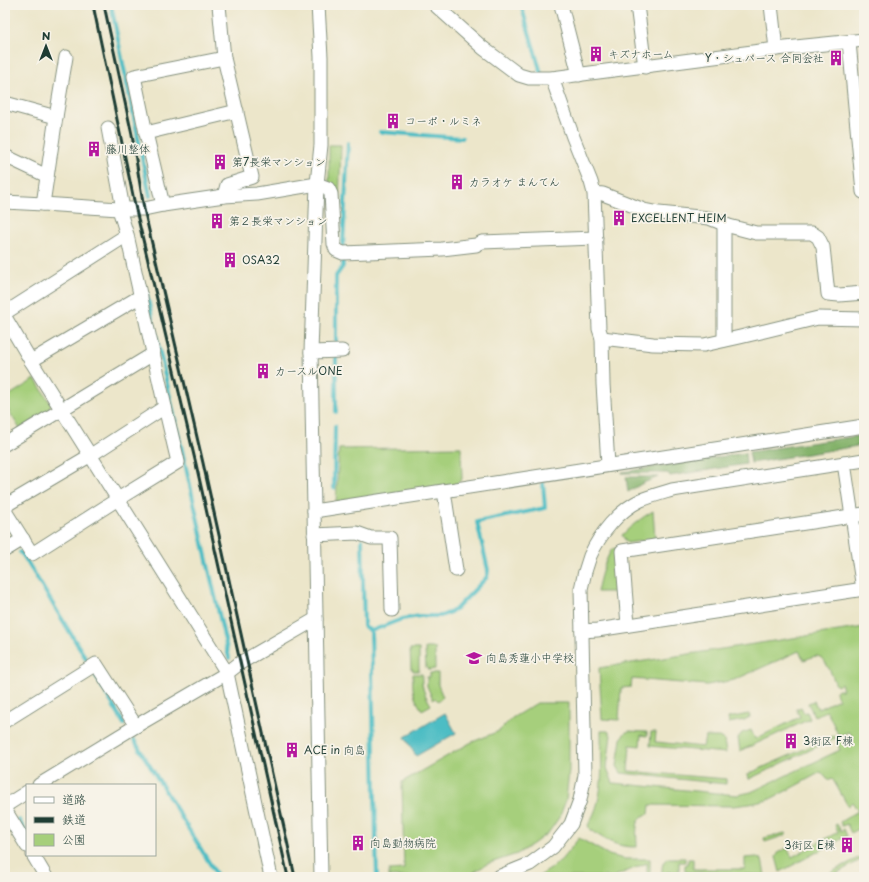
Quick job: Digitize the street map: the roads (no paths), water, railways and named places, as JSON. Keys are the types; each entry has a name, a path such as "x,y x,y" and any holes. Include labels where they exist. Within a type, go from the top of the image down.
{"street":[{"path":"218,5 224,58 252,177 227,185 224,196"},
{"path":"318,5 321,57 321,145 317,184 311,352 321,877"},
{"path":"435,5 483,48 519,75 529,78 552,78 579,75 776,49 864,40"},
{"path":"561,5 579,75"},
{"path":"637,5 645,67"},
{"path":"771,5 776,49"},
{"path":"849,42 864,192"},
{"path":"43,204 66,56"},
{"path":"163,205 134,76 224,58"},
{"path":"552,78 594,193 599,330 602,338 608,465"},
{"path":"5,102 56,118"},
{"path":"146,132 237,111"},
{"path":"108,128 121,209 178,462 32,554 5,511 8,504 91,455 165,407"},
{"path":"5,156 47,176"},
{"path":"5,202 144,209 224,196 258,194 317,184 328,188 331,194 334,244 336,250 343,253 442,249 476,246 482,242 596,238"},
{"path":"594,193 603,194 644,210 666,214 709,218 756,233 812,233 818,237 823,246 828,294 839,295 864,293"},
{"path":"724,224 724,340"},
{"path":"5,313 128,235"},
{"path":"31,361 141,296"},
{"path":"5,317 31,361 227,673 271,877"},
{"path":"602,338 653,344 704,345 818,318 864,319"},
{"path":"311,352 337,351"},
{"path":"5,444 153,354"},
{"path":"314,511 864,426"},
{"path":"498,877 530,864 553,847 571,824 580,800 586,775 581,589 590,556 608,528 627,509 655,494 672,490 864,460"},
{"path":"582,631 597,630 863,589 858,515 844,463"},
{"path":"444,491 456,570"},
{"path":"628,625 622,551 858,515"},
{"path":"314,535 357,534 371,538 390,538 392,610"},
{"path":"5,550 23,538"},
{"path":"41,784 227,673 240,663 316,619"},
{"path":"5,721 96,664 136,726"},
{"path":"5,806 26,793"},
{"path":"5,810 26,844"},
{"path":"34,856 46,877"}],"water":[{"path":"445,713 456,733 416,756 405,737"}],"waterway":[{"path":"111,5 150,196"},
{"path":"521,5 541,73"},
{"path":"380,132 462,138"},
{"path":"343,246 348,143"},
{"path":"336,412 336,276 343,266 343,262"},
{"path":"146,291 229,658"},
{"path":"334,488 335,426"},
{"path":"377,877 371,631 402,619 420,616 441,616 455,610 487,577 488,570 477,522 545,508 543,483"},
{"path":"5,535 7,539"},
{"path":"362,540 364,626 371,631"},
{"path":"20,552 88,662"},
{"path":"96,676 124,724"},
{"path":"134,740 218,877"},
{"path":"19,820 26,833"}],"railway":[{"path":"93,5 136,210 196,464 288,877"},
{"path":"104,5 132,135 144,209 203,463 295,877"}],"place":[{"name":"キズナホーム","path":"596,54"},
{"name":"Y・シュパース 合同会社","path":"836,58"},
{"name":"コーポ・ルミネ","path":"393,121"},
{"name":"藤川整体","path":"94,149"},
{"name":"第7長栄マンション","path":"220,162"},
{"name":"カラオケ まんてん","path":"457,182"},
{"name":"EXCELLENT HEIM","path":"619,218"},
{"name":"第２長栄マンション","path":"217,221"},
{"name":"OSA32","path":"230,260"},
{"name":"カースルONE","path":"263,371"},
{"name":"向島秀蓮小中学校","path":"474,658"},
{"name":"3街区 F棟","path":"791,741"},
{"name":"ACE in 向島","path":"292,750"},
{"name":"向島動物病院","path":"358,843"},
{"name":"3街区 E棟","path":"847,845"}]}
